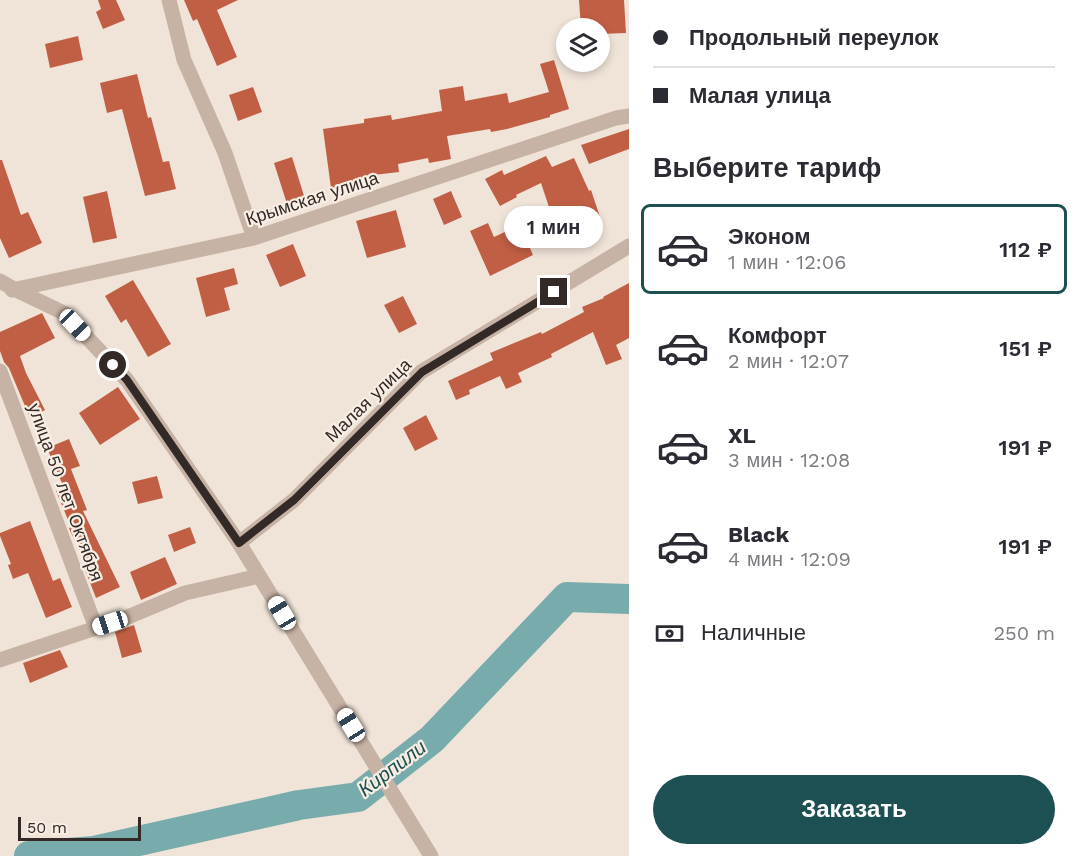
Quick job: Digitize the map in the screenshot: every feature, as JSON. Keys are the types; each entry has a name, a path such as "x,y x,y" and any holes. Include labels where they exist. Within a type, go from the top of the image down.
{"street":[{"path":"169,0 184,60 225,153 254,238"},
{"name":"Крымская улица","path":"7,291 254,238 616,118 629,116"},
{"name":"Малая улица","path":"239,543 294,500 422,372 629,246"},
{"path":"0,281 7,291 64,313 127,380 239,543 430,856"},
{"name":"улица 50 лет Октября","path":"0,371 96,628"},
{"path":"0,660 96,628 185,593 259,576"}],"building":[{"path":"98,0 116,0 125,20 103,29 96,12 101,9"},
{"path":"184,0 238,0 217,10 237,57 217,66 197,19 193,21"},
{"path":"579,0 624,0 626,33 610,34 610,18 580,18"},
{"path":"78,36 83,60 50,68 45,44"},
{"path":"554,60 569,109 507,129 491,132 490,129 447,136 451,159 429,163 428,158 398,164 399,172 365,176 366,183 331,188 323,129 364,123 364,119 391,115 392,120 442,111 439,90 463,86 465,101 507,93 509,103 549,92 540,64"},
{"path":"137,74 148,118 151,117 163,162 169,161 176,189 145,196 122,109 107,113 100,83"},
{"path":"253,87 262,112 238,121 229,95"},
{"path":"629,129 629,149 589,164 581,145"},
{"path":"546,156 552,167 574,158 589,191 591,190 600,217 578,224 583,239 562,246 541,183 500,206 485,179 502,170 504,175"},
{"path":"292,157 305,199 287,204 274,163"},
{"path":"0,160 2,160 21,215 28,212 42,243 9,258 0,238"},
{"path":"107,191 117,238 93,243 83,197"},
{"path":"451,191 462,217 444,225 433,199"},
{"path":"396,210 406,247 367,258 356,221"},
{"path":"488,223 494,237 520,225 533,255 490,276 470,231"},
{"path":"293,244 306,276 280,287 266,255"},
{"path":"234,268 238,284 224,288 230,310 206,317 196,278"},
{"path":"133,280 171,344 148,357 126,319 121,323 105,296"},
{"path":"629,283 629,338 616,345 622,359 606,365 593,332 551,354 552,357 518,373 522,382 506,389 500,376 469,390 470,394 456,400 448,381 493,360 490,353 541,332 542,334 584,312 582,307 604,298"},
{"path":"403,296 417,324 399,333 384,305"},
{"path":"42,313 55,338 20,356 45,410 30,418 0,351 0,332"},
{"path":"118,387 140,419 100,445 79,413"},
{"path":"426,415 438,439 415,451 403,428"},
{"path":"69,439 80,466 71,469 87,510 83,511 120,587 96,598 84,567 88,565 71,533 69,528 71,527 56,491 64,488 47,448"},
{"path":"157,476 163,498 138,504 132,482"},
{"path":"30,521 53,581 60,578 72,607 46,618 28,573 13,579 8,565 11,564 0,536 0,533"},
{"path":"190,527 196,543 174,552 168,535"},
{"path":"165,557 177,584 141,600 130,572"},
{"path":"134,625 142,652 122,658 115,632"},
{"path":"60,650 68,667 30,683 23,663"}],"waterway":[{"name":"Кирпили","path":"29,856 94,851 299,805 358,797 432,739 567,597 629,599"}],"route":[{"path":"113,365 127,380 239,543 294,500 422,372 554,292"}]}
